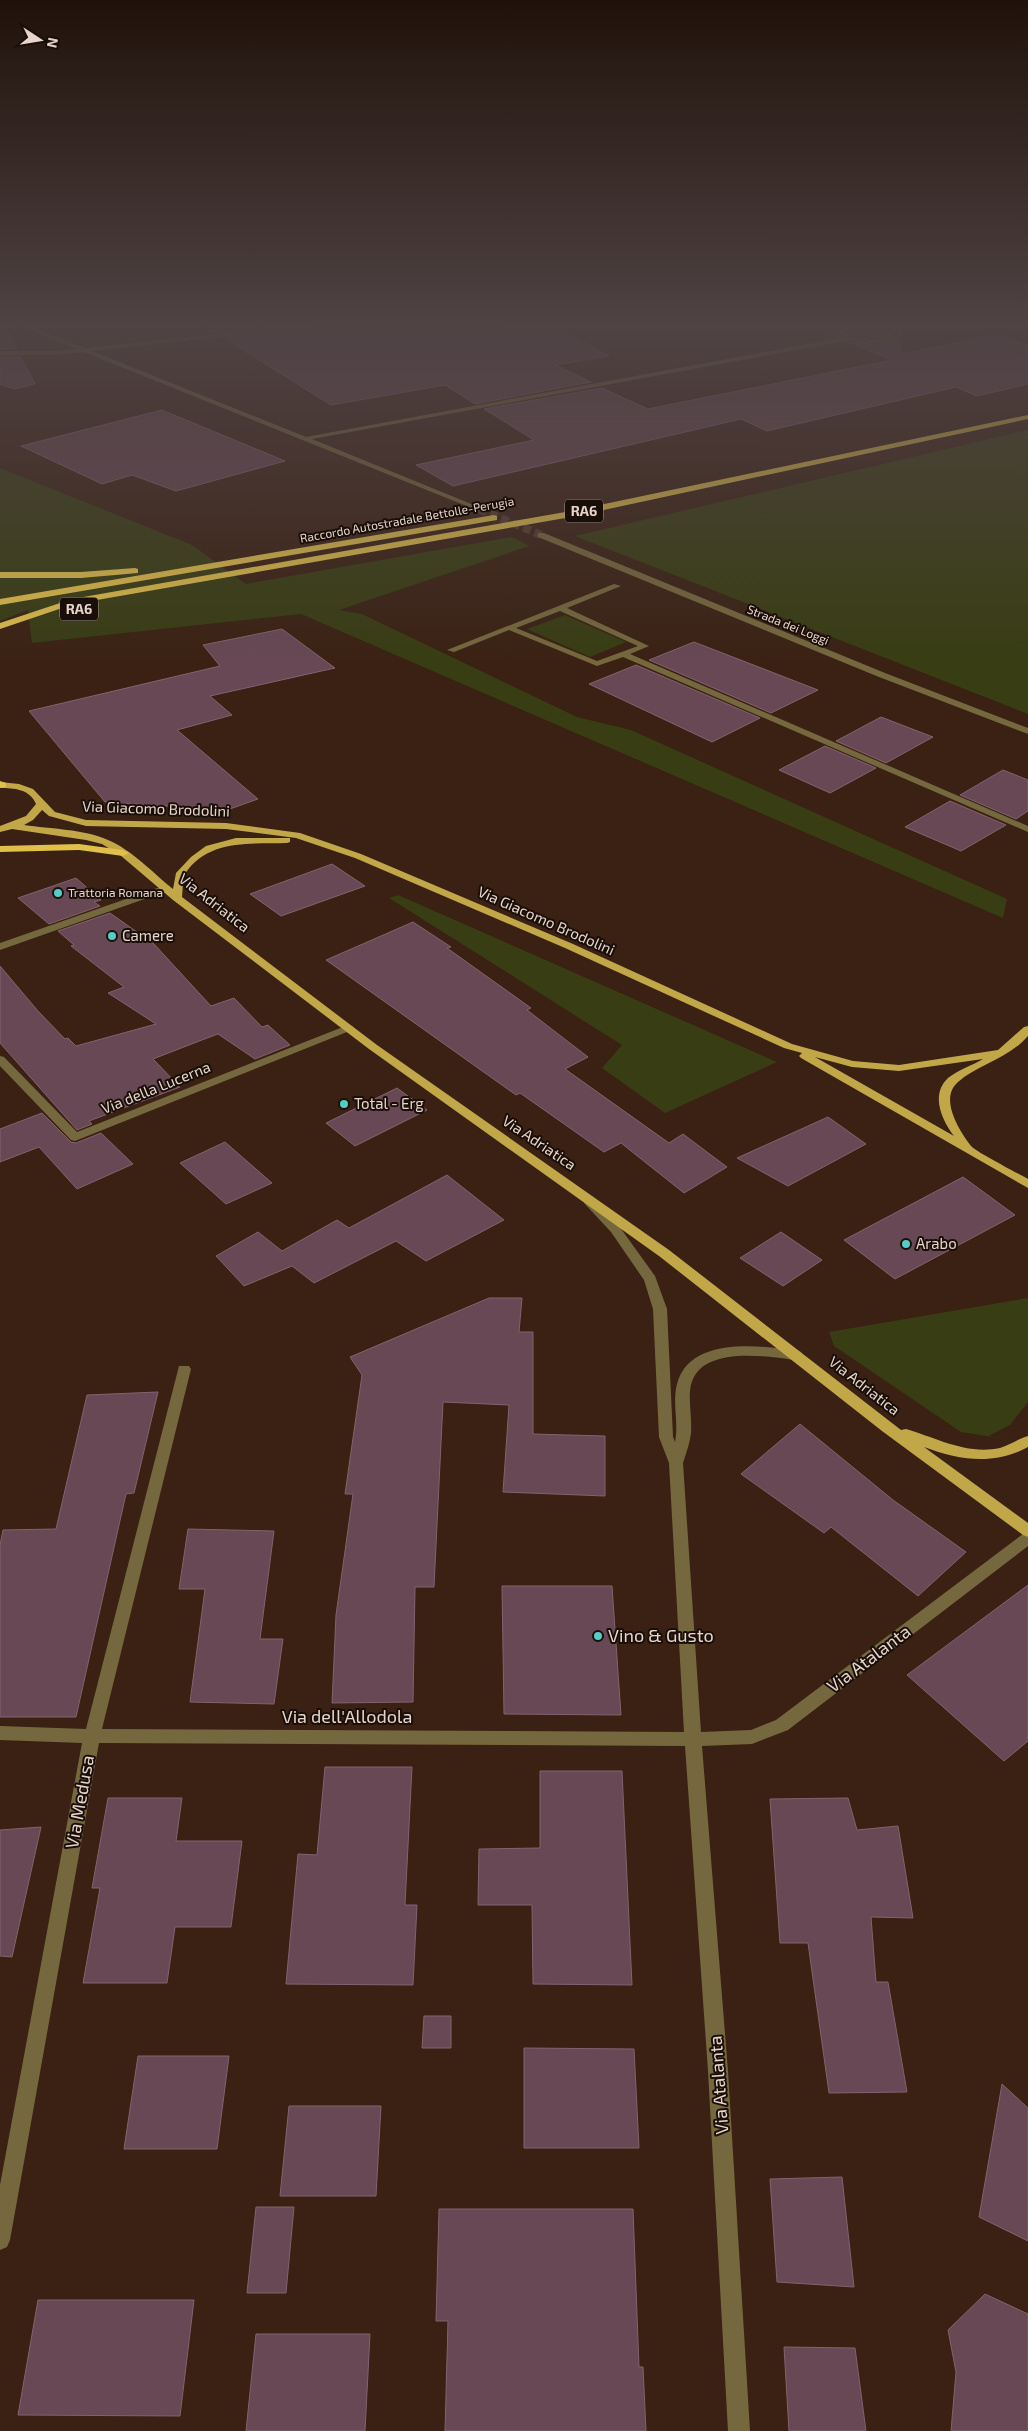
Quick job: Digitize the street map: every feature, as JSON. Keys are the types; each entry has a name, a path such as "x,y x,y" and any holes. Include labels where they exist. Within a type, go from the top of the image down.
{"highway":[{"name":"RA6","path":"0,626 72,602 441,538 935,436"},
{"name":"Raccordo Autostradale Bettolle-Perugia","path":"526,512 565,506"},
{"name":"Raccordo Autostradale Bettolle-Perugia","path":"140,574 507,516"},
{"path":"0,575 140,574"},
{"path":"0,602 140,574"},
{"name":"RA6","path":"0,635 42,619 159,587"},
{"path":"0,849 79,847 123,853"}],"main road":[{"name":"Via Giacomo Brodolini","path":"1,785 20,787 34,792 40,798 41,804 52,814 86,823 226,826 278,831 297,835 358,856 569,946 788,1046 852,1064 899,1068 998,1053 1022,1037 1028,1029"},
{"path":"0,829 32,817 41,804"},
{"name":"Via Adriatica","path":"11,826 87,837 105,842 123,853 177,898 348,1028 494,1134 664,1253 887,1426 1028,1531"},
{"path":"177,898 179,875 194,859 209,848 236,841 256,839 318,842"},
{"path":"788,1046 1028,1184"},
{"path":"967,1148 945,1115 944,1097 952,1081 998,1053"},
{"path":"887,1426 943,1450 962,1454 994,1454 1016,1449 1028,1440"}],"street":[{"path":"298,436 479,509"},
{"path":"304,439 318,436"},
{"name":"Strada dei Loggi","path":"541,535 882,675 1028,731"},
{"path":"451,650 617,586"},
{"path":"510,628 597,664 645,646 561,608"},
{"path":"623,654 1028,829"},
{"path":"0,947 166,888"},
{"name":"Via della Lucerna","path":"0,1059 75,1137 348,1028"},
{"name":"Via Atalanta","path":"576,1190 615,1229 650,1279 660,1309 666,1437 676,1463 693,1739 718,2062 739,2431"},
{"name":"Via Atalanta","path":"676,1463 684,1435 684,1382 690,1368 703,1360 725,1352 754,1350 796,1355"},
{"name":"Via Medusa","path":"0,2240 92,1736 184,1369"},
{"name":"Via Atalanta","path":"693,1739 752,1737 782,1725 1028,1538"},
{"name":"Via dell'Allodola","path":"0,1733 92,1736 693,1739"}],"green space":[{"path":"1000,436 1028,436 1028,714 575,536"},
{"path":"0,468 192,545 246,584 512,537 529,546 339,610 362,614 577,717 631,730 1007,899 1003,918 301,614 32,643 28,610 0,621"},
{"path":"565,615 626,642 590,657 527,629"},
{"path":"398,895 777,1062 665,1113 602,1068 622,1045 389,898"},
{"path":"1028,1298 1028,1402 1010,1425 989,1436 1018,1441 961,1432 834,1346 829,1332"}],"building":[{"path":"58,436 226,436 285,461 176,491 132,475 102,484 21,446"},
{"path":"528,436 666,436 453,486 416,465 534,440"},
{"path":"282,629 335,668 210,696 232,715 177,730 258,799 227,810 105,802 29,711 220,666 203,645"},
{"path":"694,642 818,690 771,713 649,660"},
{"path":"636,665 760,718 712,742 589,684"},
{"path":"881,717 933,737 886,763 836,741"},
{"path":"825,746 876,768 830,793 779,770"},
{"path":"1003,770 1028,780 1028,811 1016,819 960,795"},
{"path":"950,801 1006,825 961,851 905,827"},
{"path":"332,864 365,886 281,916 250,894"},
{"path":"76,878 101,900 94,902 100,906 49,924 18,898"},
{"path":"110,913 154,944 211,1006 234,998 262,1027 268,1025 290,1045 255,1059 218,1034 153,1059 180,1087 89,1121 92,1124 77,1130 0,1043 0,966 38,1011 65,1039 68,1038 76,1046 156,1024 108,993 124,987 71,946 74,945 58,931"},
{"path":"413,922 451,947 447,948 531,1008 527,1010 588,1057 565,1069 669,1143 683,1134 727,1167 684,1193 621,1143 604,1152 520,1093 516,1095 326,960"},
{"path":"397,1088 427,1110 355,1146 326,1123"},
{"path":"42,1113 71,1142 76,1143 101,1133 133,1164 77,1189 39,1147 0,1162 0,1129"},
{"path":"828,1117 866,1144 788,1186 737,1158"},
{"path":"225,1142 272,1183 226,1204 180,1163"},
{"path":"447,1175 504,1220 426,1261 396,1241 314,1283 292,1266 244,1286 216,1256 258,1232 282,1251 337,1220 349,1228"},
{"path":"963,1177 1015,1215 895,1279 844,1240"},
{"path":"781,1232 822,1260 783,1286 740,1258"},
{"path":"489,1298 522,1298 519,1332 533,1332 533,1434 605,1436 605,1496 503,1492 509,1405 443,1402 434,1587 415,1587 413,1702 332,1703 336,1615 353,1494 345,1494 362,1375 350,1357"},
{"path":"158,1392 134,1493 126,1494 76,1717 0,1717 0,1545 3,1530 56,1529 87,1395"},
{"path":"800,1424 893,1500 966,1552 918,1596 831,1527 824,1533 741,1474"},
{"path":"188,1529 274,1531 260,1639 283,1639 274,1704 190,1702 205,1589 179,1589"},
{"path":"1028,1585 1028,1741 1004,1761 907,1675"},
{"path":"502,1586 612,1586 621,1715 504,1714"},
{"path":"325,1767 412,1767 405,1905 417,1905 413,1985 286,1984 298,1854 317,1855"},
{"path":"540,1771 622,1771 632,1985 533,1984 532,1905 478,1905 479,1849 540,1848"},
{"path":"108,1798 182,1798 176,1841 242,1841 231,1927 175,1927 167,1983 83,1983 100,1888 92,1888"},
{"path":"848,1798 857,1830 898,1826 913,1918 871,1917 876,1982 888,1982 907,2092 829,2093 808,1943 780,1943 770,1799"},
{"path":"41,1827 12,1957 0,1956 0,1830"},
{"path":"424,2016 451,2016 451,2048 422,2048"},
{"path":"524,2048 634,2049 639,2148 524,2148"},
{"path":"138,2056 229,2056 217,2149 124,2149"},
{"path":"1002,2084 1028,2108 1028,2241 979,2217"},
{"path":"289,2106 381,2106 376,2196 280,2196"},
{"path":"842,2177 854,2287 777,2282 770,2179"},
{"path":"256,2207 294,2207 286,2293 247,2293"},
{"path":"439,2209 633,2209 639,2367 643,2367 646,2431 445,2431 448,2321 436,2321"},
{"path":"985,2294 1028,2314 1028,2431 951,2431 956,2372 948,2330"},
{"path":"38,2300 194,2300 180,2416 18,2415"},
{"path":"256,2334 370,2334 365,2431 246,2431"},
{"path":"784,2347 855,2348 866,2431 789,2431"}],"tunnel":[{"path":"479,509 541,535"}],"place":[{"name":"Trattoria Romana","path":"58,893"},
{"name":"Camere","path":"112,936"},
{"name":"Total - Erg","path":"344,1104"},
{"name":"Arabo","path":"906,1244"},
{"name":"Vino & Gusto","path":"598,1636"}]}
